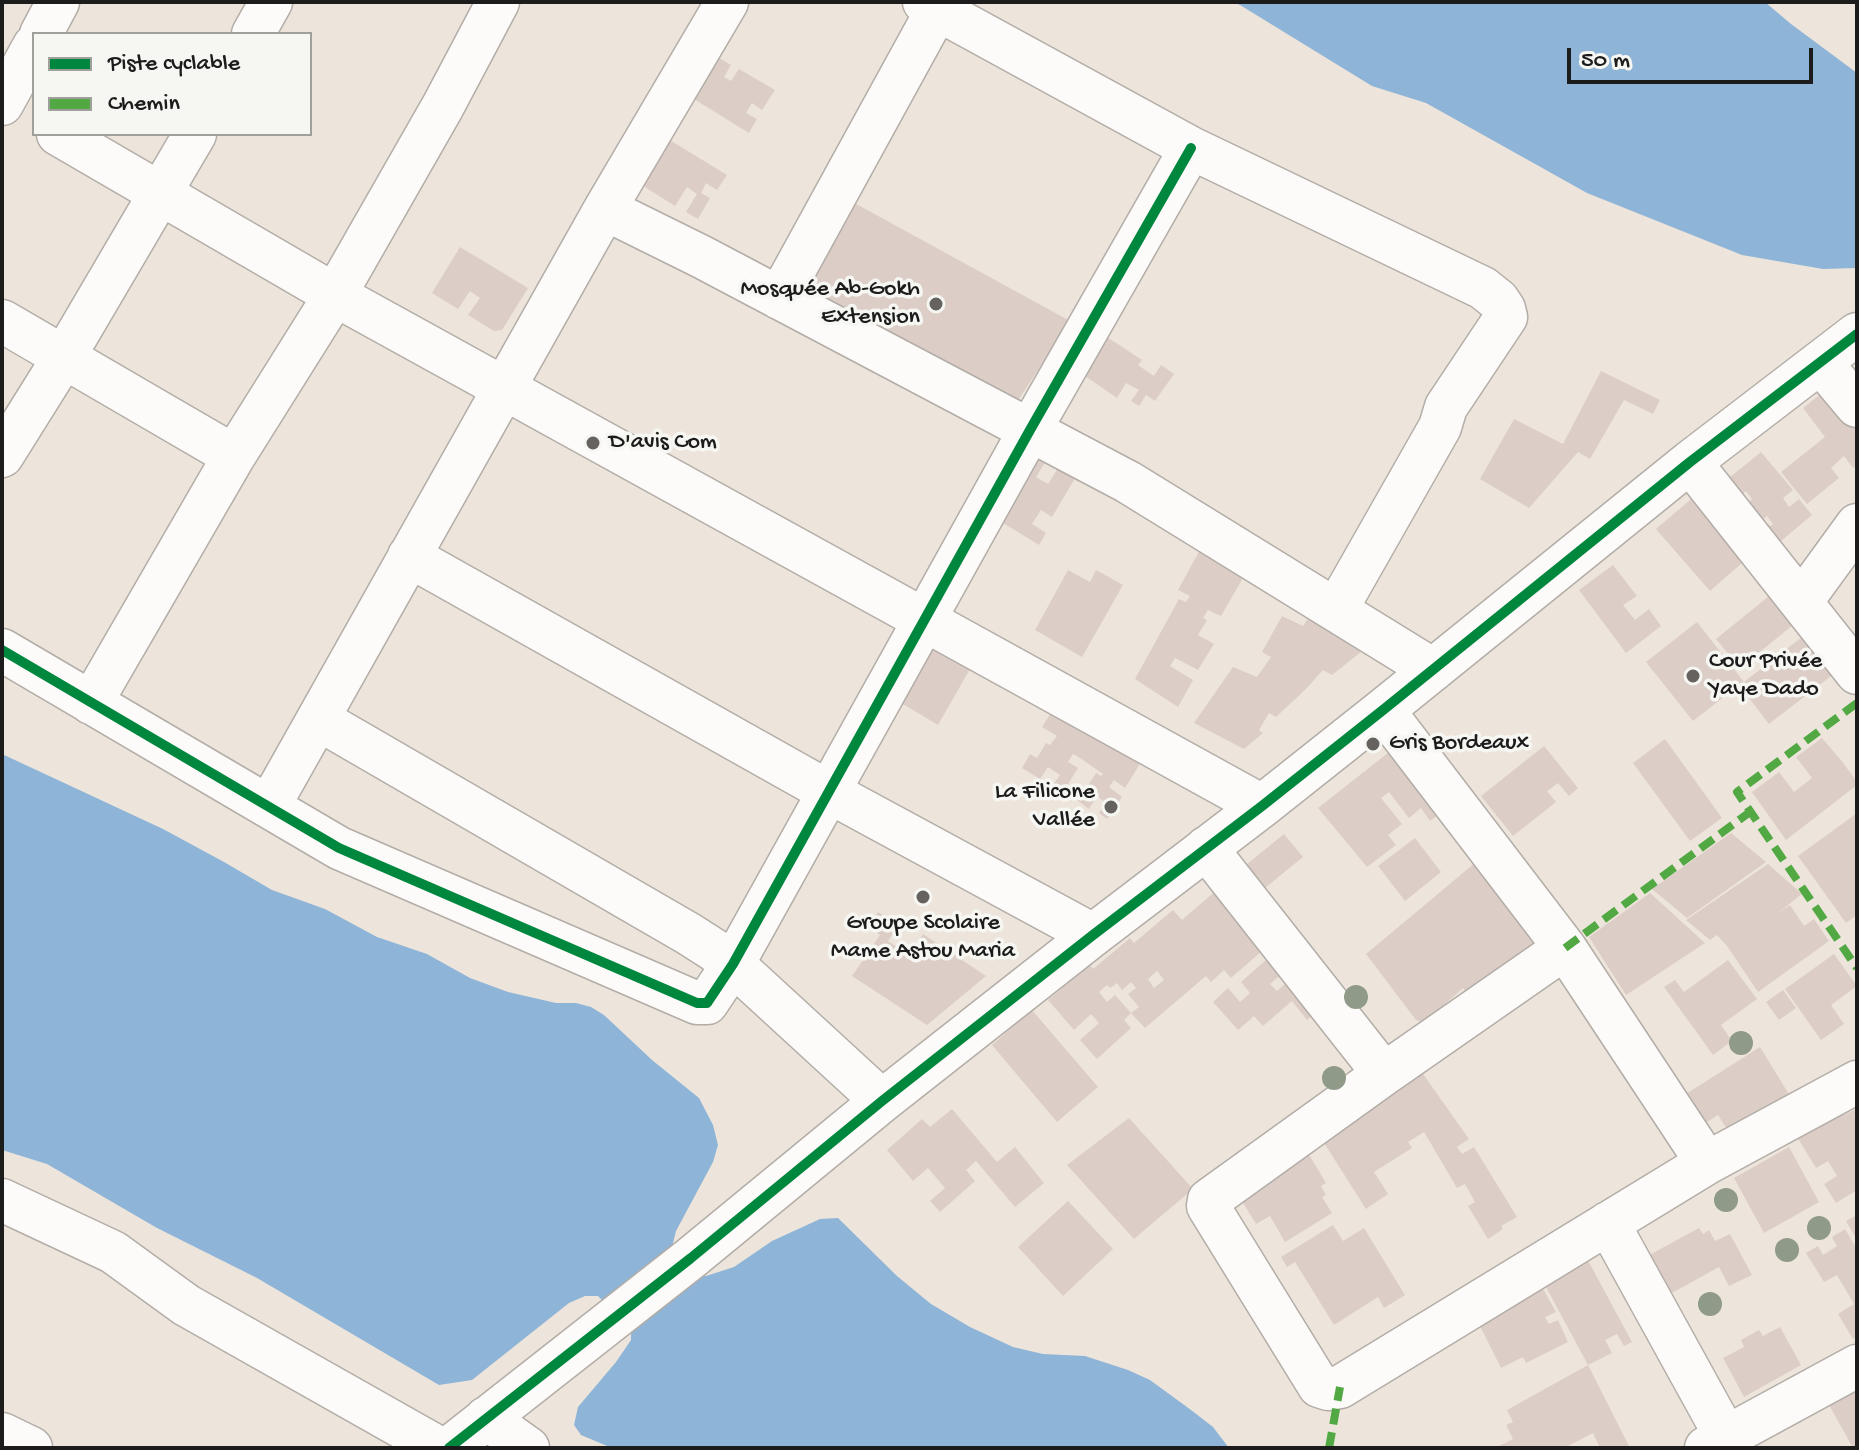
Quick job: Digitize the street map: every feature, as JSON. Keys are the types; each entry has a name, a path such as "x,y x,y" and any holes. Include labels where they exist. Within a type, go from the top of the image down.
{"street":[{"path":"42,32 58,2"},
{"path":"254,32 271,2"},
{"path":"269,806 605,209 727,2"},
{"path":"779,298 931,6 1191,148 1483,288 1498,300 1506,317 1446,407 1440,427 1336,610"},
{"path":"91,703 234,456 335,295 443,106 483,7"},
{"path":"10,107 32,51"},
{"path":"61,136 503,389 1262,806"},
{"path":"2,456 194,136"},
{"path":"2,650 339,848 697,1003 707,1003 733,964 1191,148"},
{"path":"605,209 1128,482 1433,670"},
{"path":"2,321 234,456"},
{"path":"449,1448 691,1258 882,1101 1262,806 1690,462 1857,334"},
{"path":"1821,363 1857,406"},
{"path":"1690,462 1857,673"},
{"path":"1801,602 1857,525"},
{"path":"409,556 829,792 1093,935"},
{"path":"1383,710 1565,948 1707,1163"},
{"path":"318,719 689,934 733,964 882,1101"},
{"path":"1206,848 1384,1074"},
{"path":"1565,948 1208,1202 1319,1386 1328,1389 1340,1387 1707,1163 1857,1082"},
{"path":"2,1200 113,1252 186,1305 439,1448"},
{"path":"1608,1223 1716,1442 1857,1366"},
{"path":"486,1418 528,1448"},
{"path":"2,1434 31,1448"}],"water":[{"path":"1232,2 1765,2 1857,73 1857,268 1823,269 1742,255 1587,193 1426,103 1372,86"},
{"path":"2,754 163,829 272,890 325,909 377,937 427,954 470,978 508,992 591,1007 604,1015 699,1098 713,1125 718,1145 713,1162 676,1231 672,1247 700,1275 734,1267 772,1241 820,1219 838,1218 897,1276 931,1304 970,1327 1013,1347 1043,1354 1085,1356 1150,1380 1213,1427 1229,1448 612,1448 581,1435 574,1425 578,1407 631,1340 631,1330 598,1296 585,1296 569,1303 472,1380 439,1385 257,1278 157,1228 47,1164 2,1150"}],"building":[{"path":"706,50 731,65 724,77 731,81 739,69 775,90 762,110 752,103 746,113 757,119 749,133 681,91"},
{"path":"660,134 727,175 717,190 706,183 701,193 710,198 698,219 686,212 697,194 687,187 675,206 632,179"},
{"name":"Mosquée Ab-Gokh Extension","path":"849,200 1070,321 1015,405 802,288"},
{"path":"460,247 528,288 502,330 494,331 468,315 480,298 470,291 458,309 432,293"},
{"path":"1107,337 1142,360 1138,365 1154,376 1161,365 1174,374 1155,401 1146,395 1139,406 1131,401 1139,390 1126,383 1117,398 1082,374"},
{"path":"1601,371 1660,400 1653,414 1624,400 1590,459 1578,452 1529,508 1480,479 1514,419 1563,444"},
{"path":"1836,382 1857,409 1857,465 1853,468 1844,456 1831,468 1839,478 1807,504 1781,472 1825,437 1803,408"},
{"path":"1035,448 1049,456 1036,477 1048,484 1060,465 1077,475 1052,517 1041,510 1032,524 1046,533 1039,545 993,517"},
{"path":"1761,452 1793,490 1783,498 1789,507 1799,499 1812,515 1775,546 1763,532 1773,524 1767,516 1759,523 1745,505 1752,499 1746,491 1737,498 1724,482"},
{"path":"1697,494 1750,556 1710,591 1656,529"},
{"path":"1202,546 1247,571 1221,616 1208,610 1203,618 1207,620 1198,635 1214,644 1198,670 1175,658 1170,666 1193,680 1178,707 1135,679 1179,599 1186,602 1190,596 1178,590"},
{"path":"1613,565 1637,596 1623,605 1635,620 1649,609 1661,626 1626,653 1579,590"},
{"path":"1068,570 1090,582 1096,570 1123,585 1082,657 1035,630"},
{"path":"1774,592 1798,621 1740,668 1716,639"},
{"path":"1315,608 1376,640 1332,675 1323,670 1276,717 1269,713 1259,730 1263,733 1244,749 1194,723 1233,667 1257,677 1271,657 1262,652 1282,616 1303,626"},
{"path":"1697,622 1744,682 1811,630 1840,669 1769,724 1739,685 1693,721 1646,662"},
{"path":"934,639 974,662 938,725 898,701"},
{"path":"1059,700 1146,754 1125,788 1114,780 1109,787 1122,797 1107,819 1099,813 1106,803 1097,796 1089,809 1078,801 1096,773 1103,774 1080,758 1073,754 1068,762 1078,768 1063,792 1053,785 1060,775 1048,767 1040,779 1022,768 1030,754 1037,758 1046,743 1050,745 1057,736 1042,727"},
{"path":"1822,738 1857,785 1786,840 1752,792 1779,772 1794,792 1812,778 1796,757"},
{"path":"1665,739 1722,818 1690,841 1633,763"},
{"path":"1544,746 1578,788 1569,796 1558,783 1547,791 1556,802 1513,836 1481,796"},
{"path":"1393,749 1453,803 1430,821 1421,808 1409,818 1389,792 1381,798 1402,824 1388,835 1396,845 1367,867 1318,808"},
{"path":"1857,813 1857,915 1846,923 1798,856"},
{"path":"1731,833 1766,862 1687,918 1652,889"},
{"path":"1284,834 1303,857 1260,892 1241,869"},
{"path":"1415,838 1441,872 1405,901 1378,866"},
{"path":"1488,852 1556,940 1538,952 1532,944 1499,968 1473,1001 1463,988 1427,1020 1416,1020 1366,954"},
{"path":"1768,864 1802,894 1778,913 1790,905 1804,926 1814,919 1829,941 1758,992 1717,935 1710,940 1686,920"},
{"path":"1220,887 1270,944 1231,978 1224,970 1211,982 1206,976 1145,1028 1131,1013 1124,1020 1131,1028 1097,1059 1080,1040 1099,1023 1091,1014 1074,1030 1048,1000 1090,965 1093,969 1130,938 1134,943 1173,910 1182,920","holes":["1157,971 1164,980 1154,988 1148,979","1131,982 1136,988 1128,994 1139,1007 1131,1013 1115,995 1107,1002 1099,992 1107,985 1110,988 1117,983 1122,990"]},
{"path":"1650,893 1705,943 1626,995 1589,937"},
{"path":"878,912 898,926 888,941 909,955 923,934 986,976 927,1025 852,976 880,935 869,927"},
{"path":"1276,951 1290,967 1270,984 1277,991 1293,977 1320,1010 1307,1020 1292,1001 1263,1026 1254,1016 1238,1030 1213,1002 1228,988 1240,1002 1250,993 1241,982"},
{"path":"1834,954 1857,986 1831,1005 1844,1024 1821,1040 1785,989"},
{"path":"1728,960 1757,999 1721,1025 1732,1041 1713,1055 1664,987 1675,980 1684,992"},
{"path":"1783,990 1796,1008 1779,1020 1766,1002"},
{"path":"1032,1010 1098,1087 1057,1122 992,1045"},
{"path":"1760,1047 1790,1096 1730,1134 1718,1115 1704,1124 1686,1094"},
{"path":"1416,1064 1469,1139 1457,1147 1462,1154 1474,1147 1517,1217 1501,1226 1503,1229 1488,1239 1468,1206 1475,1202 1465,1184 1457,1188 1424,1132 1408,1142 1412,1148 1374,1172 1388,1194 1366,1209 1319,1135"},
{"path":"952,1109 997,1162 1015,1147 1044,1183 1015,1207 976,1161 966,1170 975,1181 940,1212 930,1201 945,1188 928,1168 913,1181 887,1150 922,1119 930,1127"},
{"path":"1857,1109 1857,1190 1836,1203 1824,1184 1837,1176 1828,1161 1816,1168 1797,1137 1841,1110 1844,1115"},
{"path":"1129,1118 1193,1189 1134,1239 1067,1165"},
{"path":"1302,1143 1326,1183 1321,1186 1326,1195 1322,1197 1332,1213 1285,1242 1270,1216 1256,1224 1234,1188"},
{"path":"1789,1147 1819,1202 1764,1233 1734,1178"},
{"path":"1068,1201 1113,1249 1063,1296 1018,1247"},
{"path":"1857,1215 1857,1240 1846,1221"},
{"path":"1333,1225 1343,1241 1364,1228 1405,1295 1384,1308 1378,1297 1334,1325 1295,1262 1287,1267 1281,1257"},
{"path":"1699,1228 1703,1234 1709,1230 1715,1241 1730,1234 1752,1275 1729,1286 1719,1267 1663,1298 1642,1259"},
{"path":"1845,1229 1857,1249 1857,1336 1853,1339 1838,1314 1854,1304 1837,1275 1824,1282 1806,1253 1818,1246 1823,1255 1837,1246 1832,1237"},
{"path":"1584,1253 1632,1342 1624,1346 1617,1334 1605,1340 1612,1353 1588,1365 1540,1276"},
{"path":"1541,1285 1556,1312 1545,1317 1549,1324 1558,1320 1568,1342 1526,1363 1523,1357 1501,1368 1476,1318"},
{"path":"1780,1327 1801,1365 1744,1397 1723,1358 1744,1347 1741,1340 1759,1330 1763,1336"},
{"path":"1588,1365 1630,1448 1600,1448 1593,1433 1569,1448 1495,1448 1513,1439 1506,1425 1513,1422 1507,1410"},
{"path":"1857,1386 1857,1448 1853,1448 1828,1403"}],"marked path":[{"path":"1857,703 1737,792 1857,968"},
{"path":"1565,948 1750,812"},
{"path":"1329,1448 1340,1387"}],"cycle path":[{"path":"2,650 339,848 697,1003 707,1003 733,964 1191,148"},
{"path":"449,1448 691,1258 882,1101 1262,806 1690,462 1857,334"}],"place":[{"name":"Mosquée Ab-Gokh Extension","path":"936,304"},
{"name":"D'avis Com","path":"593,443"},
{"name":"Cour Privée Yaye Dado","path":"1693,676"},
{"name":"Gris Bordeaux","path":"1373,744"},
{"name":"La Filicone Vallée","path":"1111,807"},
{"name":"Groupe Scolaire Mame Astou Maria","path":"923,897"}]}
